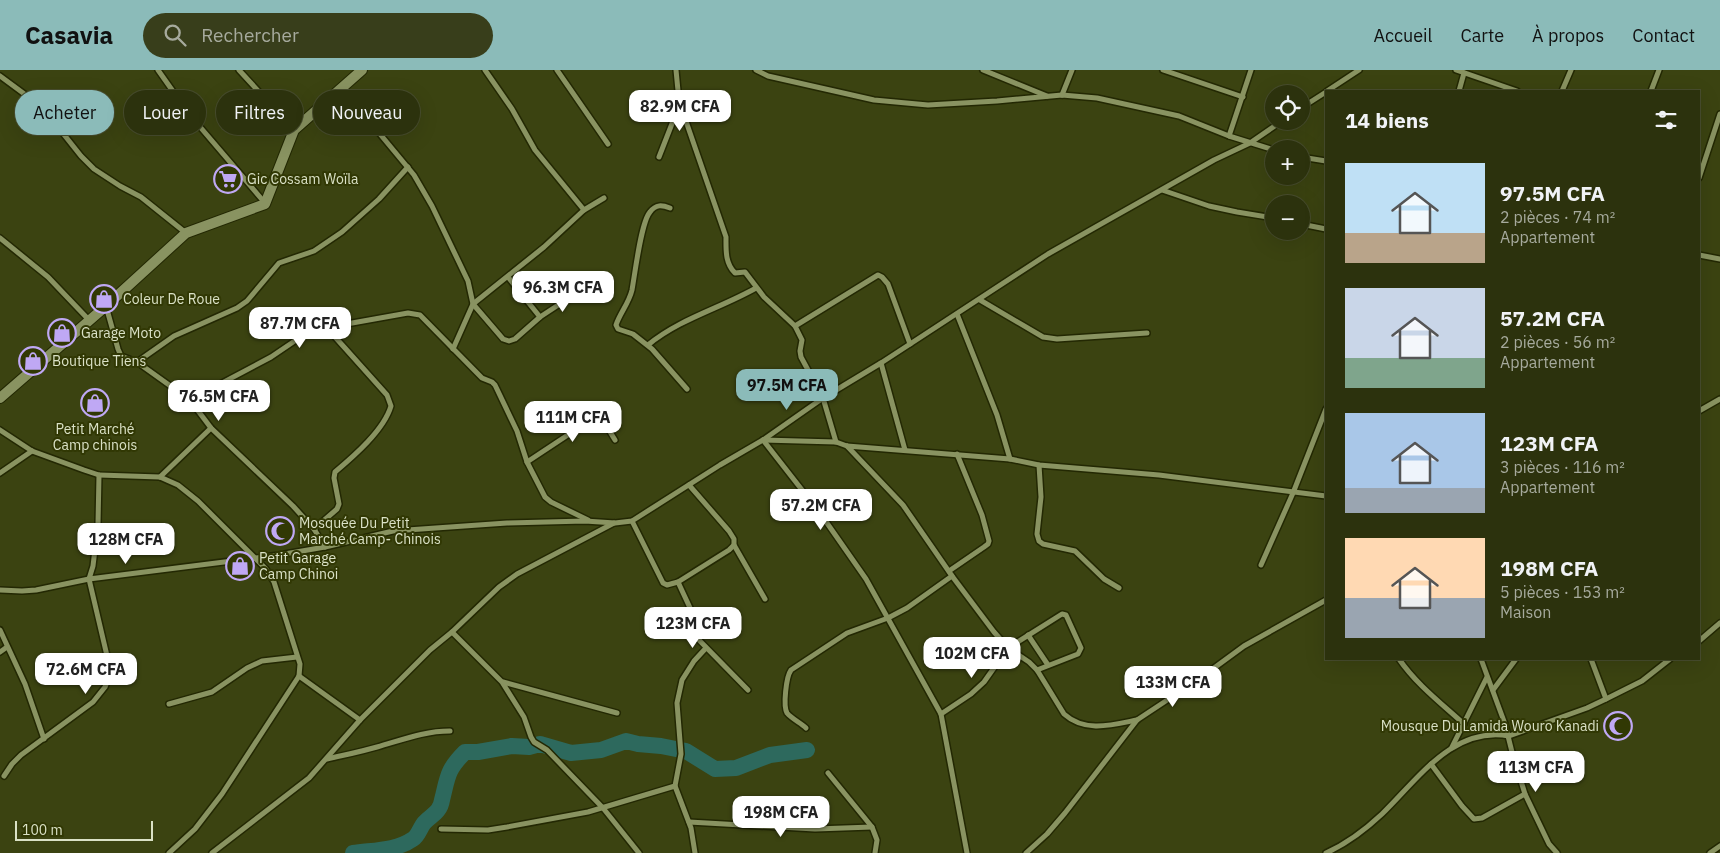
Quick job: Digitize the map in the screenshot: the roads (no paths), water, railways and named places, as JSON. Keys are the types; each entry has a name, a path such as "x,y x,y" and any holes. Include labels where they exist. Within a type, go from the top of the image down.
{"main road":[{"path":"339,90 362,70"},
{"path":"303,122 313,113"},
{"path":"0,398 106,306 186,233 265,204 292,135"}],"street":[{"path":"158,70 190,114 265,204"},
{"path":"240,70 258,90"},
{"path":"484,70 512,109 535,150 584,210"},
{"path":"557,70 608,144"},
{"path":"676,70 679,101 726,237 726,253 729,264 735,273 744,272 748,275 756,288 795,326 802,340 800,351 802,357 823,398 836,442"},
{"path":"756,70 768,76 874,100 928,105 1062,95 1097,98 1179,116 1229,136 1265,147"},
{"path":"983,70 1050,97"},
{"path":"1062,95 1072,70"},
{"path":"1163,70 1243,97"},
{"path":"1229,136 1251,70"},
{"path":"1330,90 1358,70"},
{"path":"1456,70 1514,90"},
{"path":"1562,90 1571,70"},
{"path":"1651,90 1658,70"},
{"path":"1459,90 1464,72"},
{"path":"0,76 42,107 81,156 94,169 113,182 141,196 186,233"},
{"path":"1310,102 1325,93"},
{"path":"659,157 676,116 679,101"},
{"path":"1700,175 1720,114"},
{"path":"0,590 36,590 89,579 253,558 326,547 392,531 496,524 591,521 615,523 632,521 763,440 823,398 881,363 1056,250 1214,160 1250,143 1269,130"},
{"path":"381,135 408,167 432,206 468,281 473,304 504,339 509,341 515,339 540,317 585,287 606,278"},
{"path":"1310,158 1325,161"},
{"path":"137,362 174,336 225,314 247,301 279,263 314,251 342,232 379,199 408,167"},
{"path":"1162,190 1209,206 1265,216"},
{"path":"453,349 473,304 508,277 584,210 604,198"},
{"path":"670,208 663,205 656,206 648,214 634,271 631,292 616,326 618,329 633,334 648,345 687,389"},
{"path":"1310,226 1325,229"},
{"path":"0,239 48,277 89,320"},
{"path":"1700,255 1720,259"},
{"path":"795,326 878,275 888,284 910,344"},
{"path":"508,277 540,317"},
{"path":"648,345 672,329 735,300 756,288"},
{"path":"980,300 1043,337 1074,339 1147,333"},
{"path":"106,306 121,356 137,362 190,400 212,428 293,506 314,529 326,547"},
{"path":"190,400 271,357 313,330 408,313 420,315 482,378 492,382 517,430 527,462 541,490 550,502 591,521"},
{"path":"957,314 996,415 1010,459"},
{"path":"314,529 337,509 339,504 334,478 335,472 350,460 377,429 391,406 387,395 327,328"},
{"path":"881,363 905,450"},
{"path":"1700,410 1720,399"},
{"path":"1261,565 1293,493 1325,412"},
{"path":"527,462 598,415 601,416 615,440"},
{"path":"160,477 212,428"},
{"path":"0,430 20,445 62,463 98,474 160,477 178,485 266,569 274,582 297,656 300,670 299,676 222,794 195,829 169,853"},
{"path":"763,440 836,442 847,446 1010,459 1038,465 1178,477 1325,496"},
{"path":"763,440 848,550 866,578 941,714 967,853"},
{"path":"847,446 903,505 950,573 1008,648 1029,662 1037,670 1064,714 1070,720 1085,725 1105,727 1137,720"},
{"path":"0,473 32,451"},
{"path":"806,728 787,712 785,707 787,679 790,670 842,636 888,618 907,608 990,541 982,515 957,454"},
{"path":"1038,465 1041,497 1037,534 1039,541 1043,544 1075,551 1104,579 1119,588"},
{"path":"4,776 21,755 93,702 105,687 108,679 108,660 89,579 93,566 98,524 98,474"},
{"path":"688,485 734,538 734,545 765,599"},
{"path":"632,521 663,582 667,585 678,582 734,545"},
{"path":"212,853 303,783 326,760 360,720 430,650 508,580 615,523"},
{"path":"678,582 691,610 697,638 748,690"},
{"path":"1026,853 1047,834 1065,813 1137,720 1199,679 1244,646 1325,601"},
{"path":"941,714 971,694 984,682 1008,648 1062,614 1066,615 1081,648 1080,651 1078,654 1037,670"},
{"path":"1700,640 1720,623"},
{"path":"0,630 6,647 25,684 44,739"},
{"path":"452,632 502,682 524,716 534,742 547,750 603,808 639,853"},
{"path":"1028,635 1048,665"},
{"path":"0,652 6,647"},
{"path":"695,853 689,822 675,786 681,754 677,696 682,680 694,661 706,648"},
{"path":"169,704 212,692 247,668 262,661 297,656"},
{"path":"1400,660 1424,687 1464,724"},
{"path":"1481,660 1509,736 1525,794 1549,844 1557,853"},
{"path":"1492,690 1515,660"},
{"path":"1592,660 1606,699"},
{"path":"1326,853 1369,826 1431,764 1452,747 1480,736 1496,734 1509,736 1587,708 1642,680 1669,660"},
{"path":"299,676 360,720"},
{"path":"1452,747 1488,677"},
{"path":"502,682 617,713"},
{"path":"326,760 378,747 407,737 433,731 450,731"},
{"path":"1431,764 1474,819 1482,818 1525,794"},
{"path":"828,773 872,828 877,840 875,853"},
{"path":"442,829 488,830 507,827 603,808 675,786"},
{"path":"689,822 815,829 872,828"},
{"path":"1710,853 1720,848"}],"waterway":[{"path":"353,853 392,848 415,838 424,823 439,808 449,774 465,752 478,752 512,746 529,747 540,744 571,753 601,750 626,741 686,751 715,769 736,768 770,755 807,750"}],"place":[{"name":"Gic Cossam Woïla","path":"228,179"},
{"name":"Coleur De Roue","path":"104,299"},
{"name":"Garage Moto","path":"62,333"},
{"name":"Boutique Tiens","path":"33,361"},
{"name":"Petit Marché Camp chinois","path":"95,403"},
{"name":"Mosquée Du Petit Marché Camp- Chinois","path":"280,531"},
{"name":"Petit Garage Camp Chinoi","path":"240,566"},
{"name":"Mousque Du Lamida Wouro Kanadi","path":"1618,726"}]}
